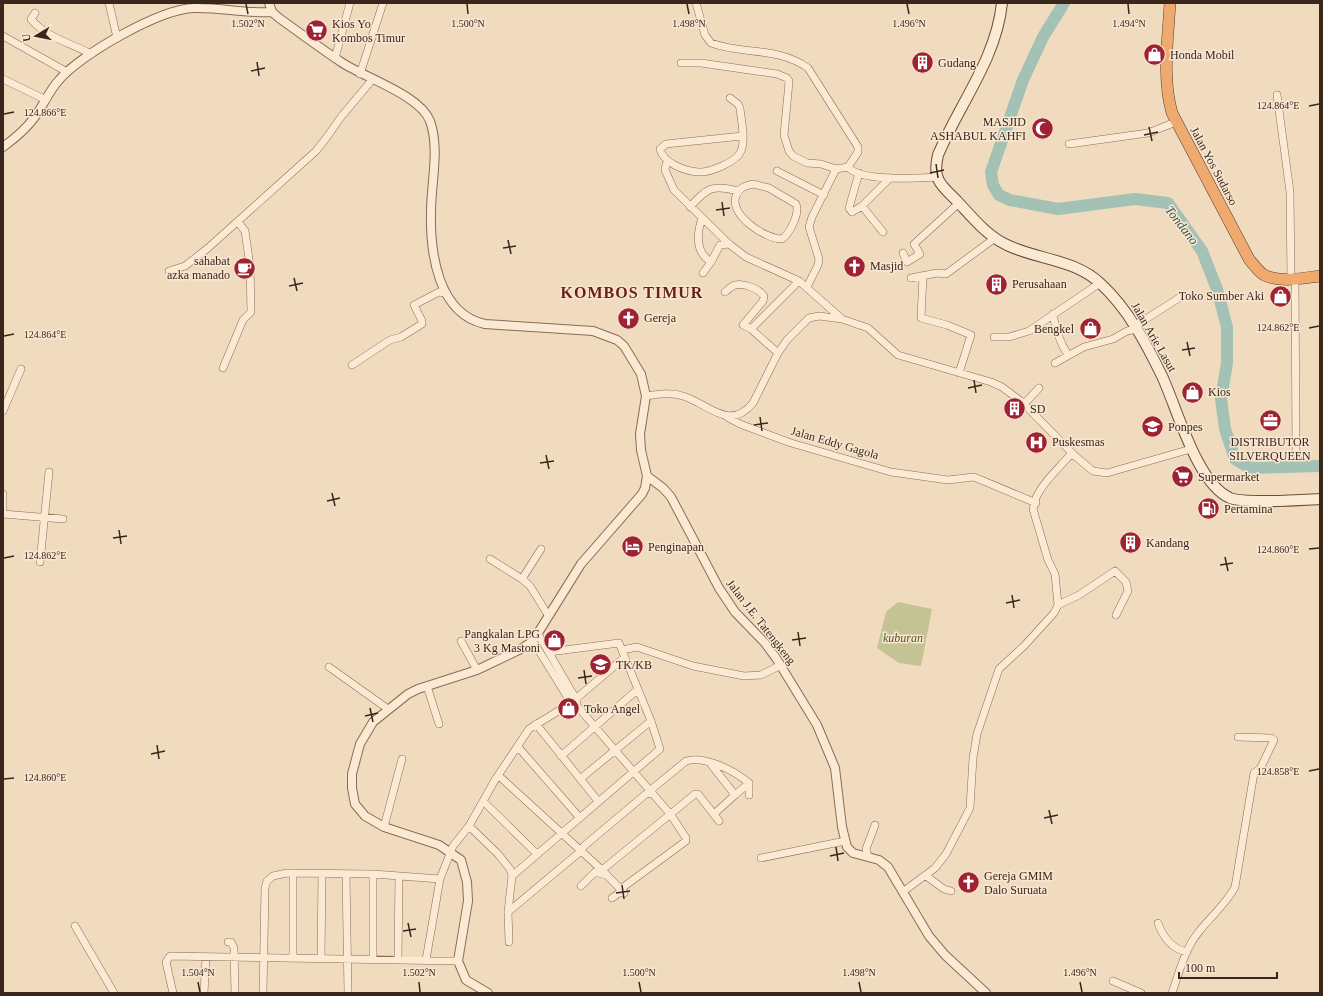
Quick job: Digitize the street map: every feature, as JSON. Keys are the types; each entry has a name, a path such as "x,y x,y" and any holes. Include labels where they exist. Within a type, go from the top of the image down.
{"highway":[{"name":"Jalan Yos Sudarso","path":"1170,3 1167,93 1172,113 1249,259 1263,274 1293,278 1320,276"}],"main road":[{"path":"936,177 936,164 943,143 986,61 1001,15 1002,3"},
{"name":"Jalan Arie Lasut","path":"936,177 940,184 995,238 1020,250 1075,266 1100,283 1120,304 1136,327 1162,376 1192,448 1208,479 1224,495 1240,501 1320,499"}],"street":[{"path":"108,3 117,38"},
{"path":"269,3 272,12 335,58 360,74 404,94 422,108 430,121 434,138 431,212 435,260 445,293 464,316 474,322 485,324 593,331 617,340 624,346 641,374 646,396 640,434 641,450 647,476 645,488 642,494 581,564 533,641 521,649 477,670 427,686 408,694 373,722 365,733 360,744 352,774 352,788 355,804 365,816 384,827 426,840 452,852 461,860 467,882 468,901 458,961 466,980 488,993"},
{"path":"335,58 350,3"},
{"path":"360,74 383,3"},
{"path":"696,3 706,35 711,43 769,52 797,61 808,68 858,147 858,152 848,167"},
{"path":"3,148 34,119 58,81 66,72 91,54 148,21 174,11 192,8 246,12 272,12"},
{"path":"35,13 31,19 41,29 66,43 91,54"},
{"path":"3,36 66,72"},
{"path":"681,63 701,63 777,74 788,79 789,85 784,134 789,151 801,160 836,169 848,167 859,173 890,178 936,177"},
{"path":"3,79 46,100"},
{"path":"169,271 185,266 194,260 238,222 322,144 341,117 372,80"},
{"path":"1277,95 1290,192 1296,452"},
{"path":"730,98 738,104 740,108 742,136 741,152 729,163 700,172 693,171 667,160 660,149 666,144 742,136"},
{"path":"1069,144 1148,133 1176,122"},
{"path":"667,160 665,170 667,178 674,190 729,244 746,257 799,281 842,319"},
{"path":"807,287 820,259 809,227 836,169"},
{"path":"777,171 824,195"},
{"path":"859,173 849,209 852,212 862,206 890,178"},
{"path":"690,207 703,192 716,186 738,191 745,186 760,185 796,204 797,212 786,236 779,239 768,235 742,218 735,206 735,199 738,191"},
{"path":"903,253 907,262 920,254 914,244 959,203"},
{"path":"862,206 883,232"},
{"path":"702,218 698,230 700,251 711,262"},
{"path":"222,368 243,320 251,312 250,266 245,231 238,222"},
{"path":"911,278 937,273 946,274 995,238"},
{"path":"703,273 720,245 729,244"},
{"path":"923,276 921,318 947,325 971,336 959,373"},
{"path":"751,329 799,281"},
{"path":"994,337 1009,337 1029,331 1043,323 1053,314 1100,283"},
{"path":"725,292 732,287 741,285 758,290 762,293 764,296 763,301 743,325 751,329 778,353"},
{"path":"352,366 390,340 401,337 422,324 422,321 414,307 416,303 439,292 445,293"},
{"path":"1055,363 1089,345 1114,339 1136,327 1182,296"},
{"path":"819,316 826,305"},
{"path":"1053,314 1055,331 1059,342 1068,355"},
{"path":"727,417 740,414 748,410 778,353 802,323 809,318 819,316 842,319 868,328 898,355 996,384 1022,402 1075,456 1093,471 1101,473 1192,448"},
{"path":"3,411 21,369"},
{"path":"1022,402 1026,402 1039,388"},
{"name":"Jalan Eddy Gagola","path":"646,396 663,393 684,396 740,424 832,456 891,472 948,480 974,477 1036,502"},
{"path":"1058,605 1055,574 1048,560 1035,521 1033,509 1037,495 1046,483 1070,455 1075,456"},
{"path":"40,562 49,472"},
{"name":"Jalan J.E. Tatengkeng","path":"647,476 664,488 725,598 735,612 765,643 781,665 817,725 827,746 834,768 845,841"},
{"path":"3,494 3,514 63,519"},
{"path":"522,579 541,549"},
{"path":"490,558 498,566 522,579 530,586 548,616"},
{"path":"904,891 935,868 946,854 970,808 973,758 977,734 997,673 1003,664 1024,646 1051,616 1058,605 1079,595 1114,571 1126,582 1128,591 1116,615"},
{"path":"538,634 560,669 575,702"},
{"path":"461,641 477,670"},
{"path":"533,641 554,675 594,728 652,793 685,835 686,841 622,888 624,893"},
{"path":"512,876 660,749 651,721 619,644 549,652"},
{"path":"426,960 440,879 452,852 453,846 469,826 483,801 529,729 575,702 624,653 637,647 693,666 744,676 761,675 781,665"},
{"path":"329,667 388,709"},
{"path":"554,675 560,669"},
{"path":"427,686 439,724"},
{"path":"561,756 637,690"},
{"path":"580,779 651,721"},
{"path":"536,724 598,801"},
{"path":"1172,993 1187,952 1199,932 1220,909 1235,887 1254,773 1260,769 1274,740 1271,738 1238,737"},
{"path":"518,747 580,818"},
{"path":"384,827 402,759"},
{"path":"652,793 652,789 686,761 710,763 725,768 748,783"},
{"path":"710,763 735,795"},
{"path":"499,776 581,851 624,893"},
{"path":"714,814 748,783"},
{"path":"748,783 749,795"},
{"path":"508,912 646,794 652,793"},
{"path":"581,886 596,872 604,873 696,794 720,821"},
{"path":"483,801 537,854"},
{"path":"868,857 866,849 875,825"},
{"path":"469,826 498,854 510,870 512,876 508,912 509,942"},
{"path":"761,858 845,841 853,853 879,860 888,867 904,891 929,936 945,956 986,993"},
{"path":"263,993 265,888 267,881 278,874 373,874 440,879"},
{"path":"293,874 293,958"},
{"path":"321,958 322,874"},
{"path":"346,874 348,993"},
{"path":"373,874 373,960"},
{"path":"398,960 399,876"},
{"path":"926,876 944,889 950,891"},
{"path":"612,898 618,893 624,893"},
{"path":"1158,924 1161,932 1171,944 1187,952"},
{"path":"75,926 114,993"},
{"path":"228,942 233,944 235,957 235,993"},
{"path":"173,993 167,958 170,956 458,961"},
{"path":"204,993 206,957"},
{"path":"1113,980 1141,993"}],"green space":[{"name":"kuburan","path":"898,602 932,609 921,666 899,663 877,648 886,612"}],"waterway":[{"name":"Tondano","path":"1064,3 1043,37 1023,80 991,172 993,185 999,195 1010,200 1058,209 1135,199 1168,203 1202,251 1217,289 1227,327 1227,363 1221,399 1225,429 1235,459 1250,468 1320,466"}],"place":[{"name":"Kios Yo Kombos Timur","path":"317,31"},
{"name":"Honda Mobil","path":"1155,55"},
{"name":"Gudang","path":"922,63"},
{"name":"MASJID ASHABUL KAHFI","path":"1042,129"},
{"name":"Masjid","path":"854,266"},
{"name":"sahabat azka manado","path":"245,268"},
{"name":"Perusahaan","path":"996,284"},
{"name":"Toko Sumber Aki","path":"1280,296"},
{"name":"Gereja","path":"629,318"},
{"name":"Bengkel","path":"1090,329"},
{"name":"Kios","path":"1193,392"},
{"name":"SD","path":"1015,409"},
{"name":"DISTRIBUTOR SILVERQUEEN","path":"1270,421"},
{"name":"Ponpes","path":"1153,427"},
{"name":"Puskesmas","path":"1037,442"},
{"name":"Supermarket","path":"1183,477"},
{"name":"Pertamina","path":"1208,509"},
{"name":"Kandang","path":"1130,543"},
{"name":"Penginapan","path":"632,547"},
{"name":"Pangkalan LPG 3 Kg Mastoni","path":"555,641"},
{"name":"TK/KB","path":"601,665"},
{"name":"Toko Angel","path":"568,709"},
{"name":"Gereja GMIM Dalo Suruata","path":"968,883"}],"district":[{"name":"KOMBOS TIMUR","path":"632,292"}]}
